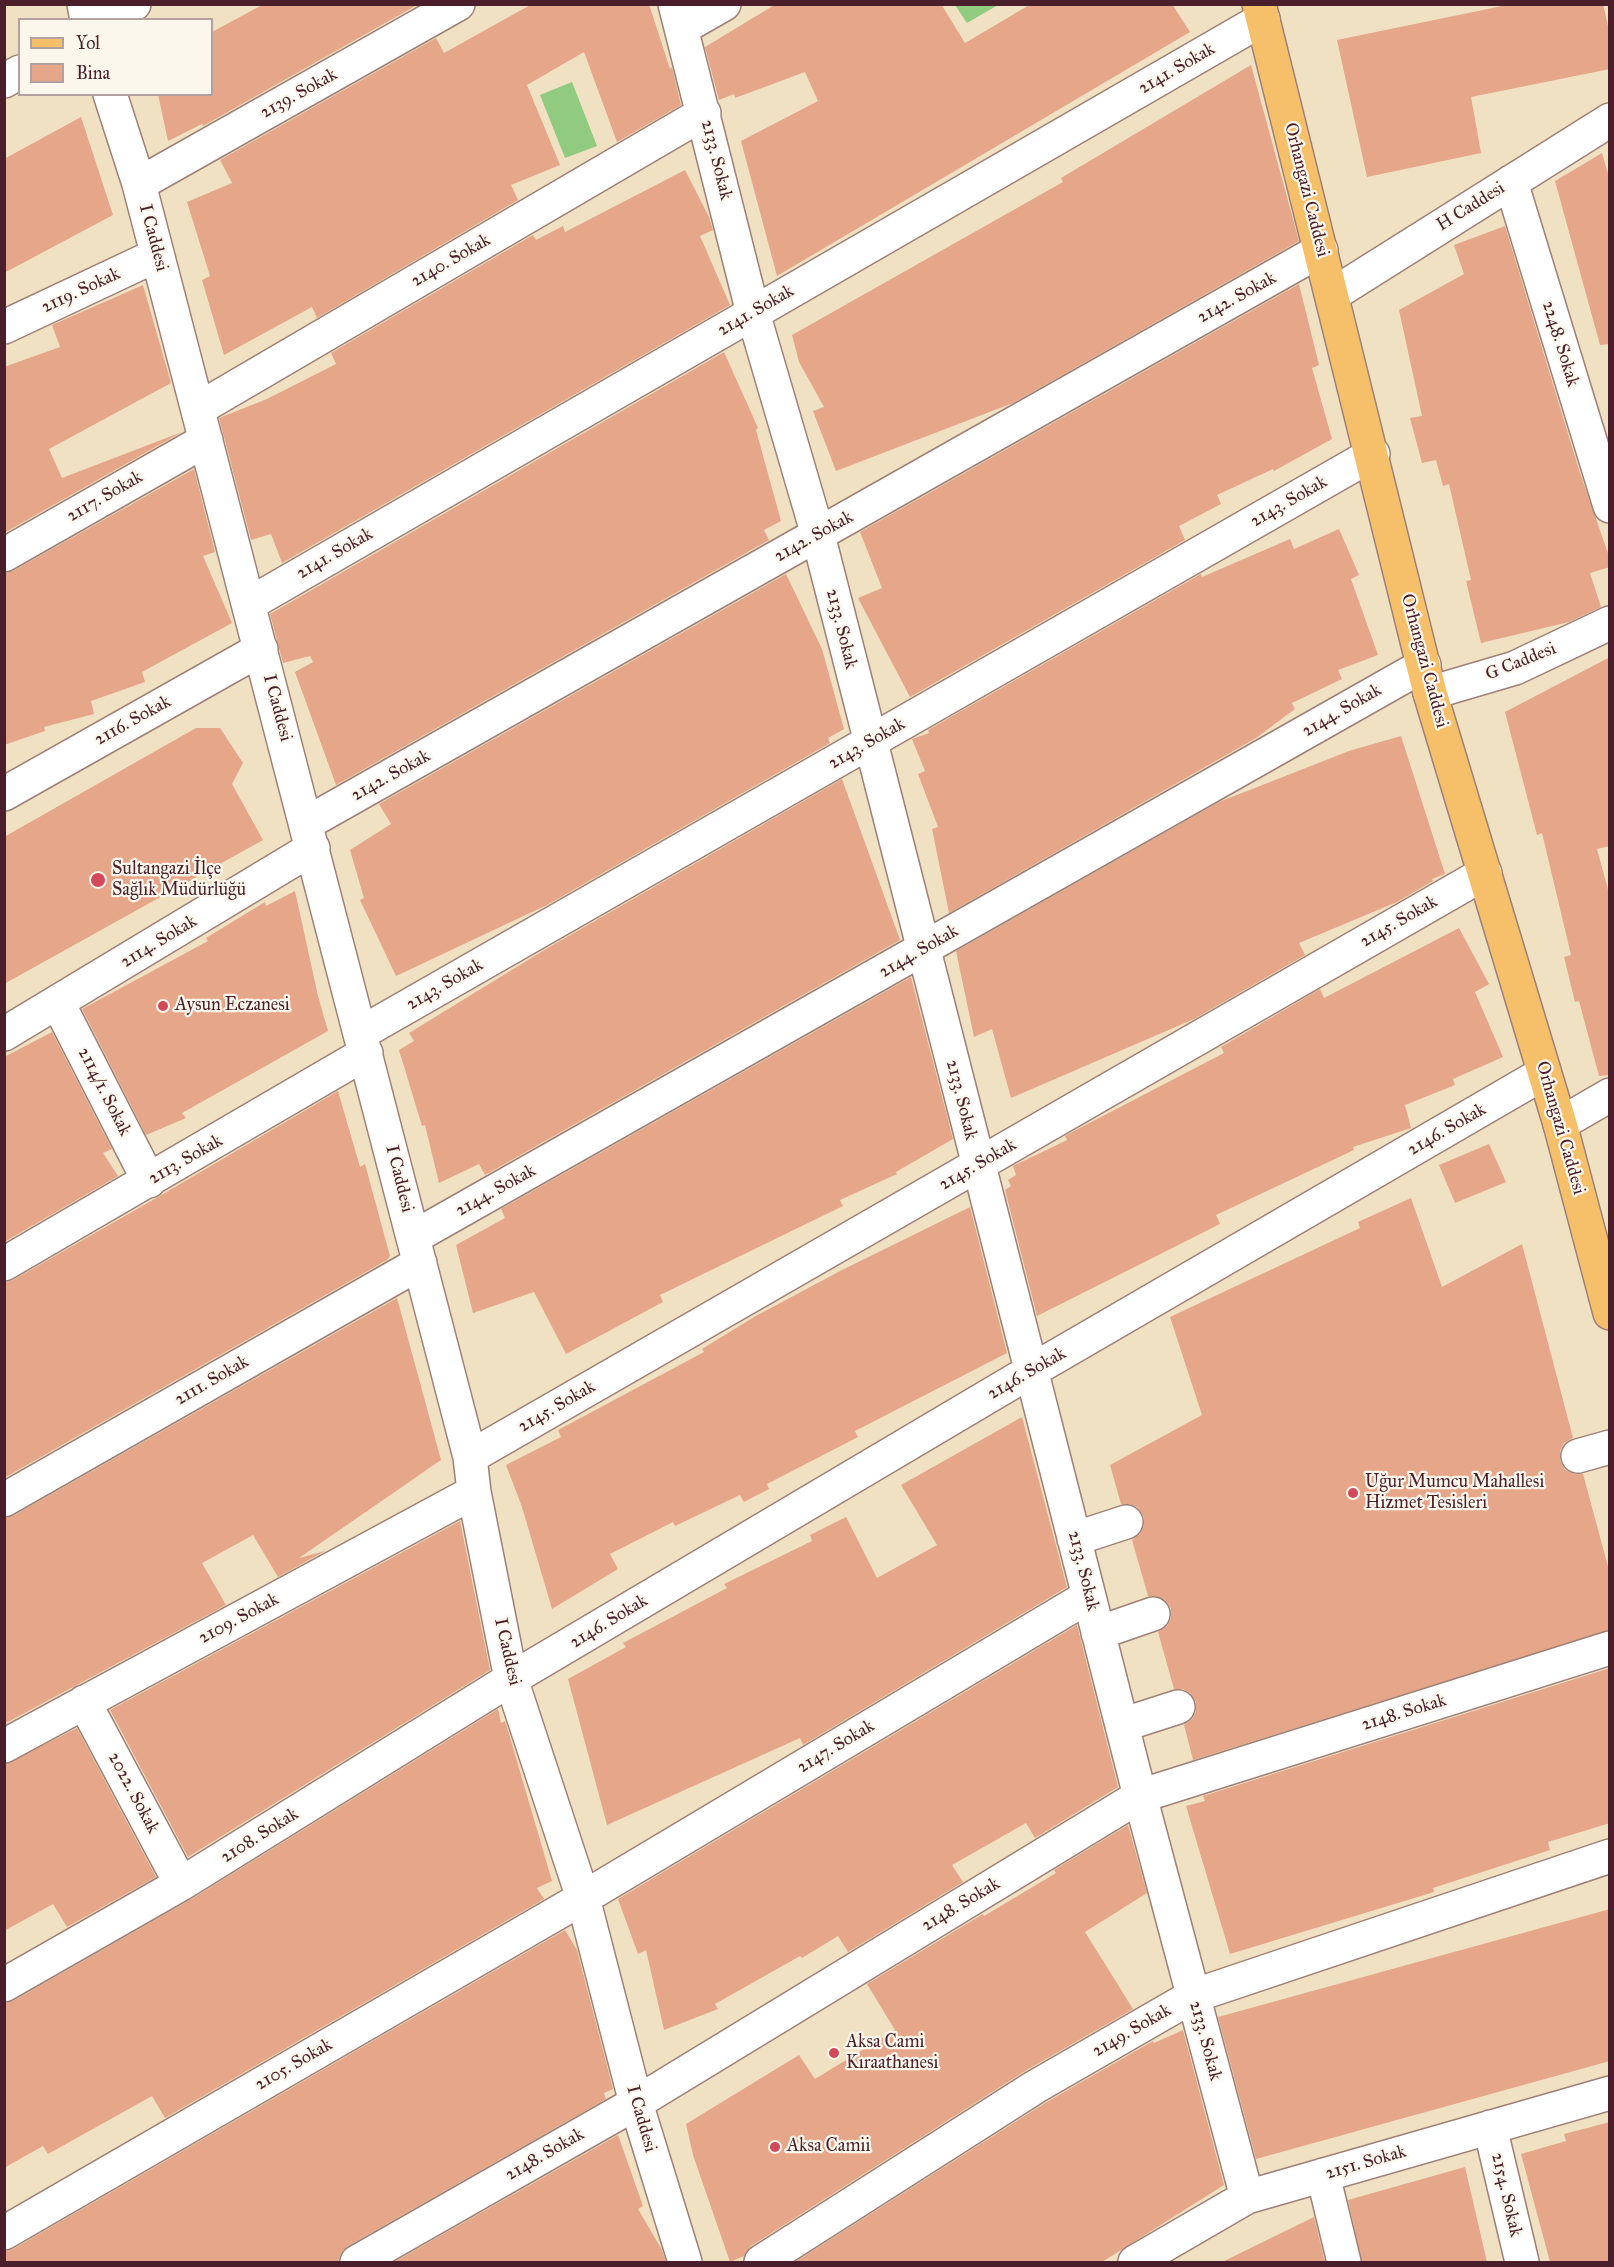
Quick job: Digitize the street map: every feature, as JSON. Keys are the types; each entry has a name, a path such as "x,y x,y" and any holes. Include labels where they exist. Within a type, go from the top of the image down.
{"main road":[{"name":"Orhangazi Caddesi","path":"1261,12 1373,454 1427,679 1560,1124 1610,1313"}],"street":[{"path":"111,18 134,4"},
{"name":"2139. Sokak","path":"139,184 458,4"},
{"path":"678,16 724,4"},
{"name":"2141. Sokak","path":"249,604 753,313 1261,12"},
{"name":"2133. Sokak","path":"678,16 753,313 818,535 922,950 1140,1796 1247,2197"},
{"path":"4,81 18,73"},
{"name":"I Caddesi","path":"111,96 139,184 470,1457 474,1492 511,1679 583,1898 636,2103 685,2262"},
{"name":"2140. Sokak","path":"202,425 704,113"},
{"name":"H Caddesi","path":"1332,295 1610,120"},
{"name":"2248. Sokak","path":"1511,182 1610,506"},
{"name":"2142. Sokak","path":"310,836 818,535 1321,250"},
{"name":"2119. Sokak","path":"4,327 157,255"},
{"name":"2117. Sokak","path":"4,555 202,425"},
{"name":"2143. Sokak","path":"363,1043 870,742 1373,454"},
{"name":"G Caddesi","path":"1427,679 1515,668 1610,623"},
{"name":"2116. Sokak","path":"4,794 261,649"},
{"name":"2144. Sokak","path":"417,1250 922,950 1427,679"},
{"name":"2114. Sokak","path":"4,1034 58,1003 310,836"},
{"name":"2145. Sokak","path":"470,1457 1485,873"},
{"name":"2114/1. Sokak","path":"58,1003 149,1181"},
{"name":"2113. Sokak","path":"4,1264 149,1181 363,1043"},
{"name":"2146. Sokak","path":"511,1679 1031,1371 1545,1073"},
{"path":"1560,1124 1610,1095"},
{"name":"2111. Sokak","path":"4,1500 417,1250"},
{"path":"1578,1456 1610,1447"},
{"name":"2109. Sokak","path":"4,1746 474,1492"},
{"path":"1074,1539 1126,1522"},
{"name":"2147. Sokak","path":"583,1898 1089,1596"},
{"path":"1098,1633 1153,1614"},
{"name":"2148. Sokak","path":"357,2262 636,2103 1140,1796 1610,1648"},
{"name":"2108. Sokak","path":"4,1985 181,1884 511,1679"},
{"name":"2022. Sokak","path":"84,1702 181,1884"},
{"path":"1122,1725 1179,1707"},
{"name":"2149. Sokak","path":"760,2262 1035,2087 1193,1996 1610,1856"},
{"name":"2105. Sokak","path":"4,2233 583,1898"},
{"name":"2151. Sokak","path":"1135,2262 1247,2197 1610,2093"},
{"name":"2154. Sokak","path":"1490,2127 1522,2262"},
{"path":"1323,2175 1344,2262"}],"green space":[{"path":"955,5 998,5 967,23"},
{"path":"572,82 597,146 565,158 540,95"}],"building":[{"path":"264,4 417,5 203,126 202,124 168,141 158,96 213,96 213,31"},
{"path":"532,4 649,4 670,69 672,67 681,105 617,142 584,52 527,85 560,165 511,185 518,200 317,318 312,307 224,355 202,280 210,276 187,202 232,183 220,160 436,38 444,53"},
{"path":"776,4 941,4 965,43 1031,4 1172,4 1190,32 777,276 741,141 818,101 805,72 735,98 734,94 719,100 705,47"},
{"path":"1512,4 1603,4 1610,35 1610,69 1471,97 1481,153 1367,177 1337,40"},
{"path":"1251,65 1299,241 1013,403 836,471 813,411 824,407 799,362 792,335 1063,182 1061,178"},
{"path":"81,117 113,215 4,273 4,159"},
{"path":"1602,153 1610,181 1610,344 1600,345 1555,181"},
{"path":"685,170 709,217 713,230 700,236 730,305 282,563 271,534 251,540 219,418 267,399 336,364 331,353 533,235 536,240 563,226 565,232"},
{"path":"1505,226 1579,470 1610,559 1610,567 1590,573 1601,607 1569,622 1481,643 1466,581 1471,580 1449,484 1443,486 1436,460 1422,463 1410,418 1422,416 1399,310 1464,274 1454,245"},
{"path":"1299,284 1319,365 1312,368 1332,439 1274,471 1273,469 1217,495 1221,504 1179,526 1185,540 910,697 858,598 882,588 860,532"},
{"path":"143,285 171,383 49,449 62,478 182,432 4,533 4,367 60,347 52,325"},
{"path":"724,352 758,428 756,430 781,521 764,530 769,540 336,785 295,672 313,662 310,656 283,663 270,614"},
{"path":"194,469 215,552 203,556 232,623 142,672 145,682 91,701 94,714 44,727 45,731 4,745 4,574"},
{"path":"1339,529 1359,575 1351,579 1378,655 1338,670 1342,679 1292,703 1295,709 1256,738 949,913 932,829 938,827 918,774 925,771 912,739 929,733 928,730 1201,574 1202,577 1290,539 1294,549"},
{"path":"786,574 822,649 844,729 828,738 830,743 547,905 396,976 360,900 364,898 350,850 391,824 379,804"},
{"path":"1610,657 1610,846 1597,849 1610,897 1610,1075 1599,1076 1579,1001 1575,1002 1564,957 1571,955 1542,833 1537,835 1505,712"},
{"name":"Sultangazi İlçe Sağlık Müdürlüğü","path":"196,728 220,728 243,763 232,784 263,840 4,984 4,837"},
{"path":"1401,736 1445,874 1432,879 1433,881 1397,902 1299,943 1305,955 1194,1019 1011,1098 992,1029 974,1037 956,951 1219,802 1349,751"},
{"path":"842,779 900,940 485,1175 479,1164 439,1183 425,1125 422,1126 399,1050 414,1041 409,1033 546,949"},
{"path":"295,891 328,1031 182,1113 186,1118 146,1135 82,1009 208,941 206,938 265,902 266,906"},
{"path":"1459,928 1489,984 1475,992 1503,1057 1453,1079 1455,1085 1405,1105 1411,1128 1353,1147 1354,1150 1216,1215 1220,1224 1037,1316 1005,1190 1011,1186 1008,1180 1016,1175 1013,1166 1067,1140 1065,1136 1074,1131 1224,1053 1221,1047 1320,989 1324,998"},
{"path":"911,977 953,1139 896,1172 897,1174 840,1200 843,1206 660,1295 663,1302 566,1354 534,1292 473,1313 456,1245 505,1218 501,1209"},
{"path":"52,1032 112,1149 103,1153 118,1176 4,1242 4,1057"},
{"path":"338,1091 360,1167 365,1164 390,1256 387,1260 4,1478 4,1283 158,1197"},
{"path":"1489,1144 1506,1182 1455,1203 1439,1165"},
{"name":"Uğur Mumcu Mahallesi Hizmet Tesisleri","path":"1411,1198 1442,1287 1522,1244 1573,1438 1564,1443 1560,1451 1560,1460 1565,1470 1574,1474 1583,1474 1610,1574 1610,1630 1193,1760 1184,1725 1192,1719 1196,1712 1196,1702 1190,1693 1183,1689 1174,1689 1158,1632 1167,1626 1171,1618 1171,1608 1165,1600 1156,1596 1148,1596 1132,1540 1140,1534 1144,1526 1144,1517 1138,1508 1130,1504 1121,1504 1110,1465 1202,1415 1170,1317 1360,1228 1358,1222"},
{"path":"970,1207 1007,1353 855,1431 858,1437 767,1484 769,1489 744,1502 740,1495 675,1526 673,1522 610,1554 618,1569 552,1609 522,1507 506,1465 561,1437 558,1430 704,1352 702,1349 754,1317 840,1271"},
{"path":"397,1298 441,1460 299,1558 325,1551 278,1577 253,1535 202,1563 226,1605 4,1724 4,1519"},
{"path":"1022,1417 1067,1587 803,1745 800,1738 607,1825 568,1679 626,1647 623,1643 727,1588 724,1584 812,1541 810,1535 846,1517 877,1578 937,1545 901,1485"},
{"path":"460,1521 490,1670 188,1857 110,1710"},
{"path":"1077,1625 1118,1787 1035,1838 1026,1823 952,1865 963,1882 848,1952 838,1936 802,1958 800,1956 715,2004 718,2009 664,2030 646,1950 638,1954 618,1899"},
{"path":"1610,1668 1610,1823 1548,1842 1550,1850 1433,1888 1434,1892 1230,1954 1186,1806 1205,1801 1203,1796"},
{"path":"498,1709 501,1723 505,1721 507,1727 552,1881 537,1888 544,1899 165,2118 152,2096 48,2154 43,2146 4,2168 4,2004 190,1900"},
{"path":"77,1728 156,1877 67,1927 53,1904 4,1931 4,1765"},
{"path":"1128,1825 1147,1893 1085,1932 1133,2009 1025,2071 751,2246 744,2256 730,2262 693,2155 686,2124 799,2055 815,2079 895,2030 867,1984 1056,1873 1054,1870"},
{"path":"1610,1909 1610,2061 1256,2159 1218,2017"},
{"path":"565,1930 577,1950 613,2089 604,2093 606,2099 348,2246 341,2253 338,2262 4,2262 4,2252 13,2249"},
{"path":"1183,2030 1224,2185 1102,2262 795,2262 1045,2103 1153,2041 1154,2043"},
{"path":"1610,2122 1610,2262 1550,2262 1521,2154 1566,2141 1564,2134"},
{"path":"618,2135 643,2206 638,2209 662,2250 666,2262 394,2262"},
{"path":"1465,2167 1487,2262 1362,2262 1348,2200"},
{"path":"1314,2217 1325,2262 1222,2262"}],"place":[{"name":"Sultangazi İlçe Sağlık Müdürlüğü","path":"98,880"},
{"name":"Aysun Eczanesi","path":"163,1006"},
{"name":"Uğur Mumcu Mahallesi Hizmet Tesisleri","path":"1353,1493"},
{"name":"Aksa Cami Kıraathanesi","path":"834,2053"},
{"name":"Aksa Camii","path":"775,2147"}]}
